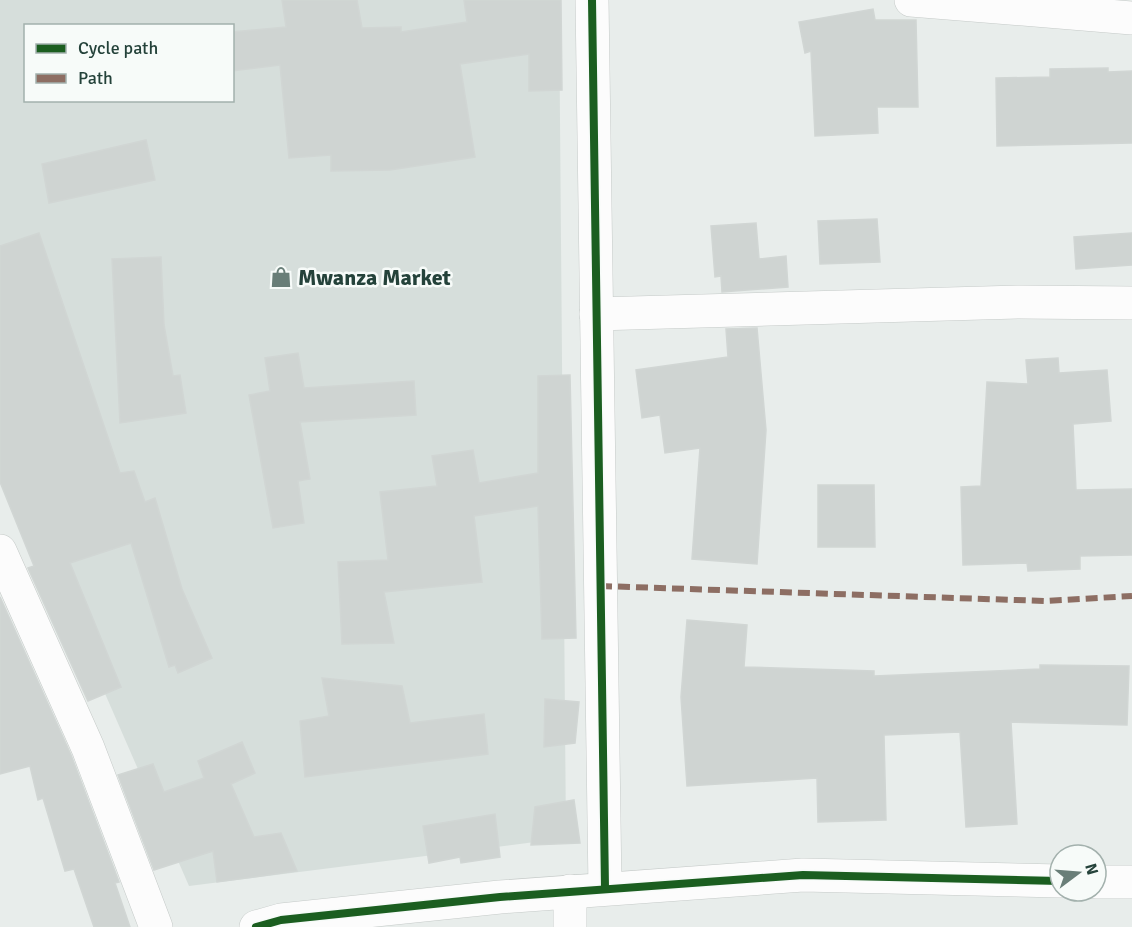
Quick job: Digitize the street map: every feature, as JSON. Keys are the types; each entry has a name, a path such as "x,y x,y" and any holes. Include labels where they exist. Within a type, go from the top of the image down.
{"street":[{"path":"592,0 604,888"},
{"path":"911,0 1132,18"},
{"path":"596,314 1019,302 1132,303"},
{"path":"0,551 88,748 156,927"},
{"path":"256,927 292,919 570,891 803,875 1048,881"},
{"path":"1108,882 1132,882"},
{"path":"570,891 570,927"}],"shaded area":[{"name":"Mwanza Market","path":"0,0 559,0 566,838 189,886 0,453"}],"building":[{"path":"282,0 357,0 362,28 401,27 401,32 467,22 464,0 561,0 562,90 529,91 529,54 460,64 475,157 390,170 331,171 331,155 289,158 280,65 234,71 234,32 286,27"},
{"path":"873,9 875,20 916,20 918,107 877,107 878,133 815,136 811,51 805,53 799,22"},
{"path":"1108,68 1108,72 1132,71 1132,143 997,146 996,78 1050,77 1050,69"},
{"path":"146,140 155,180 49,203 42,164"},
{"path":"877,219 880,262 820,264 818,221"},
{"path":"756,223 759,259 786,256 788,287 722,292 721,276 715,277 711,226"},
{"path":"39,233 120,473 134,471 145,502 155,498 182,589 212,658 178,673 175,665 169,667 131,543 70,563 121,687 88,701 28,568 34,566 0,482 0,246"},
{"path":"1132,233 1132,265 1076,269 1074,237"},
{"path":"161,257 164,325 173,376 180,375 186,413 120,423 112,259"},
{"path":"757,328 766,430 757,564 692,559 700,448 665,453 660,415 642,418 636,370 728,357 726,329"},
{"path":"298,353 304,388 414,381 416,415 300,422 310,479 298,481 304,523 273,528 249,395 270,391 265,358"},
{"path":"1058,358 1059,373 1107,370 1111,421 1073,424 1076,490 1132,489 1132,555 1080,556 1080,569 1028,571 1027,563 963,565 961,487 981,486 987,382 1028,384 1026,360"},
{"path":"570,375 576,638 542,639 538,506 474,516 482,582 384,592 394,643 342,644 338,562 388,560 380,492 437,486 432,456 473,450 479,483 538,473 538,376"},
{"path":"818,485 874,485 875,547 818,547"},
{"path":"0,597 71,755 119,882 115,883 130,927 94,927 74,869 65,871 43,798 38,800 30,766 0,774"},
{"path":"687,620 747,625 744,667 874,671 874,676 1040,669 1040,665 1129,666 1127,725 1011,722 1017,824 966,827 960,732 884,735 886,820 818,822 817,778 687,786 681,697"},
{"path":"322,678 402,686 410,723 484,714 488,754 305,777 300,721 329,716"},
{"path":"545,699 579,702 575,743 544,747"},
{"path":"242,742 255,773 231,784 254,837 281,833 297,871 217,882 213,851 154,870 118,775 153,764 164,792 204,778 198,761"},
{"path":"574,800 580,843 531,845 535,807"},
{"path":"495,814 500,857 461,863 460,857 429,863 423,826"}],"marked path":[{"path":"600,586 1045,601 1132,596"}],"cycle path":[{"path":"592,0 605,888"},
{"path":"256,927 281,920 500,897 803,875 1048,881"}],"place":[{"name":"Mwanza Market","path":"281,277"}]}
